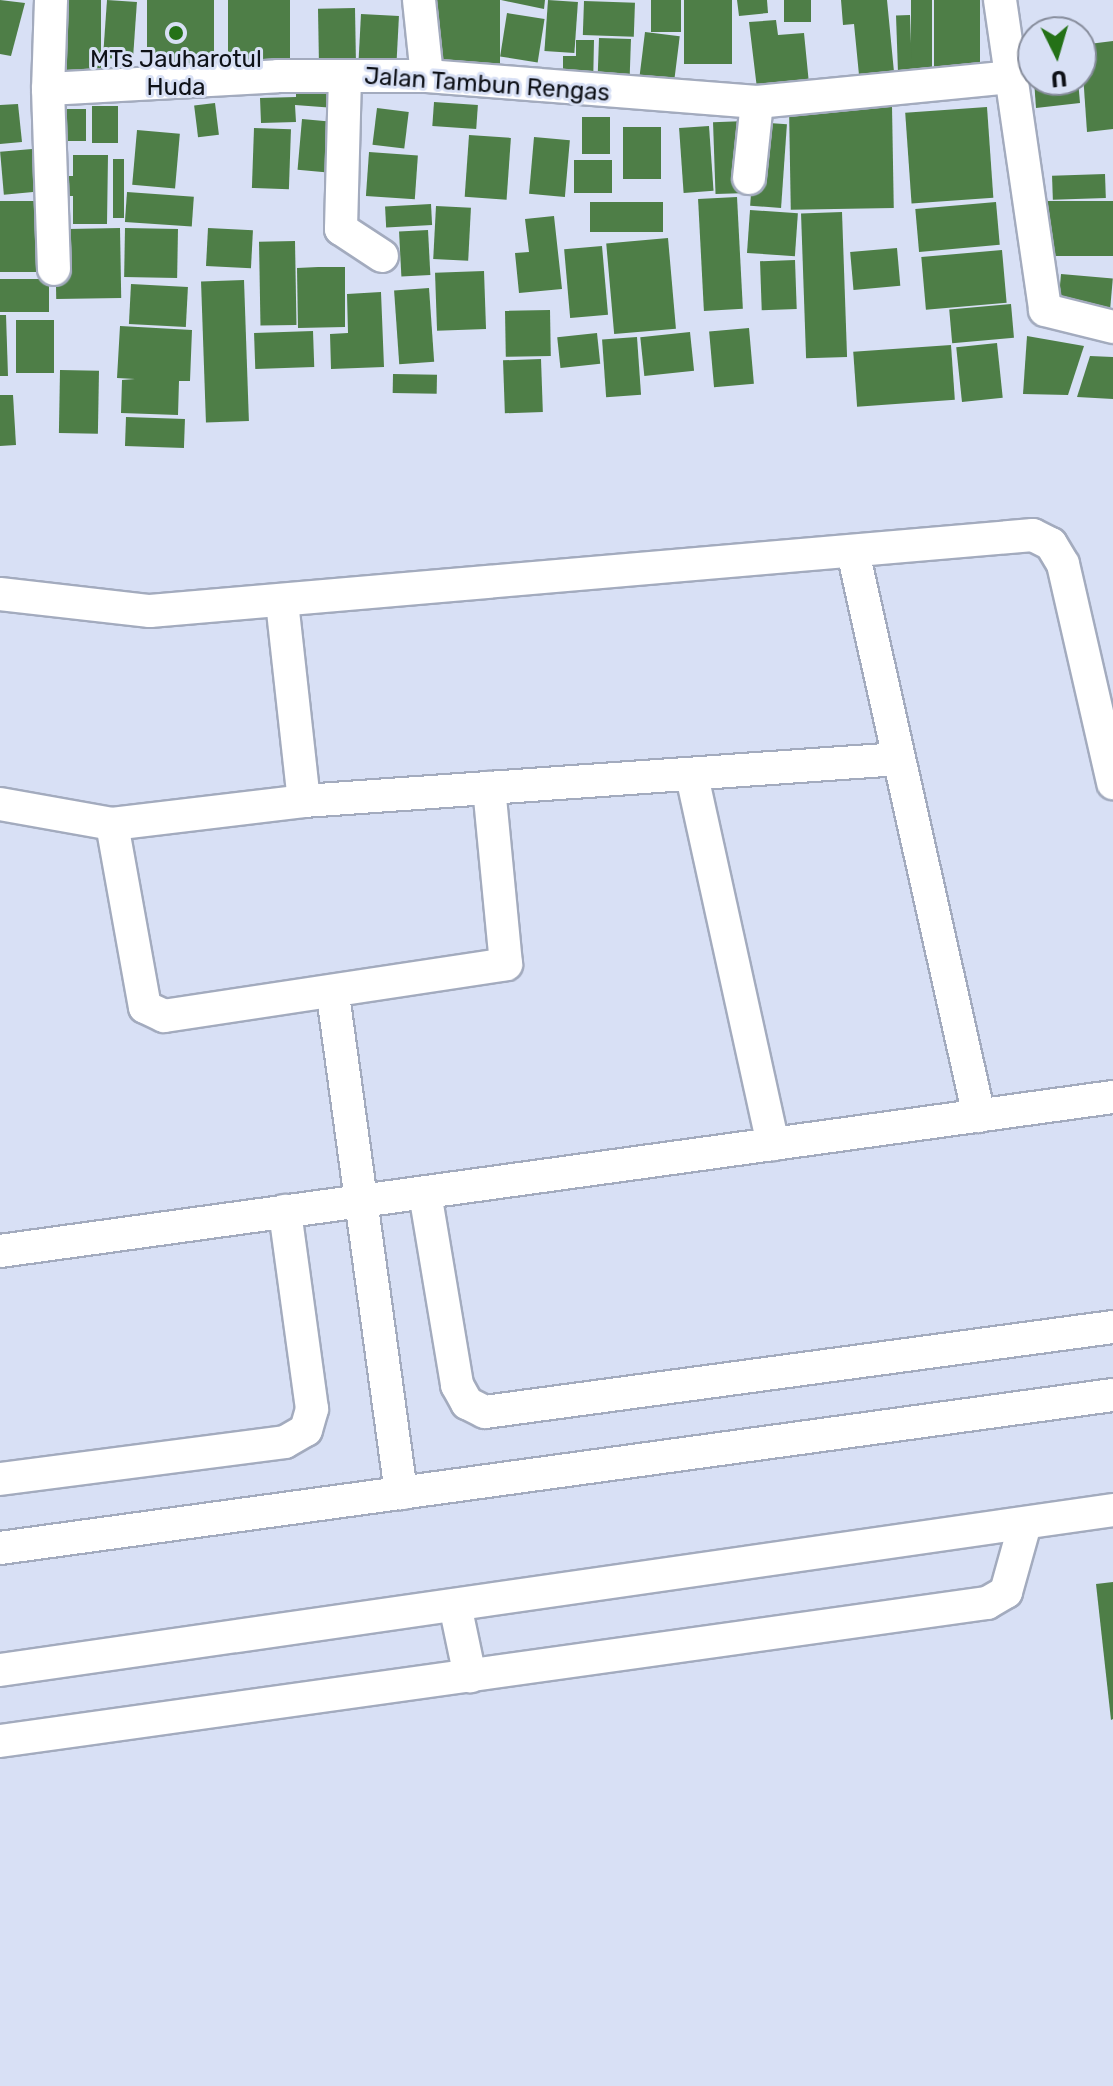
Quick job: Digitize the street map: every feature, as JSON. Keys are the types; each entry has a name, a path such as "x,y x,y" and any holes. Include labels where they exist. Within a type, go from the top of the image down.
{"street":[{"path":"51,0 48,89 54,269"},
{"path":"419,0 427,76"},
{"path":"1000,0 1045,310 1113,327"},
{"path":"345,76 341,229 382,256"},
{"name":"Jalan Tambun Rengas","path":"48,89 345,76 427,76 757,102 1013,77"},
{"path":"749,178 757,102"},
{"path":"0,594 150,611 1033,535 1051,544 1063,564 1113,783"},
{"path":"853,552 979,1116"},
{"path":"282,602 304,801"},
{"path":"0,804 112,824 304,801 899,759"},
{"path":"692,776 773,1144"},
{"path":"112,824 145,1007 153,1015 333,995 506,964 489,788"},
{"path":"333,995 401,1493"},
{"path":"0,1251 1113,1097"},
{"path":"425,1193 457,1385 467,1403 485,1412 1113,1327"},
{"path":"0,1479 285,1442 306,1430 312,1409 285,1211"},
{"path":"0,1548 1113,1395"},
{"path":"0,1670 1113,1510"},
{"path":"0,1741 1000,1599 1011,1581 1025,1524"},
{"path":"455,1605 470,1676"}],"building":[{"path":"0,0 25,3 11,56 0,54"},
{"path":"67,0 101,0 101,76 67,76"},
{"path":"107,0 137,2 133,60 103,58"},
{"name":"MTs Jauharotul Huda","path":"147,0 214,0 214,67 147,67"},
{"name":"MTs Jauharotul Huda","path":"228,0 290,0 290,75 228,75"},
{"path":"432,0 500,0 500,75 432,75"},
{"path":"501,0 545,0 544,9"},
{"path":"548,0 578,2 574,53 544,51"},
{"path":"651,0 681,0 681,32 651,32"},
{"path":"684,0 732,0 732,64 684,64"},
{"path":"737,0 767,0 768,13 739,16"},
{"path":"784,0 811,0 811,22 784,22"},
{"path":"841,0 887,0 894,72 859,75 854,24 843,25"},
{"path":"911,0 932,0 932,81 911,81"},
{"path":"934,0 980,0 980,71 934,71"},
{"path":"584,1 635,3 634,37 583,35"},
{"path":"355,8 356,62 319,63 318,9"},
{"path":"507,13 545,19 538,62 500,56"},
{"path":"361,14 399,16 397,61 359,59"},
{"path":"896,15 910,15 912,84 898,84"},
{"path":"776,20 778,35 804,33 810,94 758,97 749,22"},
{"path":"645,32 680,36 673,90 638,86"},
{"path":"599,38 631,39 629,90 597,89"},
{"path":"576,40 594,40 593,89 563,89 563,56 576,56"},
{"path":"1113,41 1113,129 1087,132 1085,96 1097,96 1097,43"},
{"path":"296,85 336,87 335,108 295,105 296,122 261,123 260,98 296,97"},
{"path":"1035,96 1079,96 1080,103 1036,108"},
{"path":"434,102 478,105 476,129 432,126"},
{"path":"215,103 219,135 198,137 194,106"},
{"path":"18,104 22,142 0,144 0,105"},
{"path":"92,106 118,106 118,143 92,143"},
{"path":"892,106 894,208 791,210 789,108"},
{"path":"987,107 993,198 912,203 905,113"},
{"path":"377,108 409,112 404,149 372,145"},
{"path":"56,109 86,109 86,141 56,141"},
{"path":"582,117 610,117 610,154 582,154"},
{"path":"302,119 335,122 330,173 298,170"},
{"path":"746,121 749,193 716,194 713,122"},
{"path":"756,122 787,124 781,208 750,206"},
{"path":"709,126 714,191 684,193 679,128"},
{"path":"623,127 661,127 661,179 623,179"},
{"path":"254,128 291,129 289,189 252,188"},
{"path":"137,130 180,134 175,189 132,185"},
{"path":"469,135 511,138 507,200 465,197"},
{"path":"534,137 570,140 565,197 529,194"},
{"path":"32,149 36,192 4,195 0,152"},
{"path":"369,152 418,155 415,199 366,196"},
{"path":"73,155 108,155 107,224 73,224 73,196 57,196 57,176 73,176"},
{"path":"113,159 124,159 124,218 113,218"},
{"path":"574,160 612,160 612,193 574,193"},
{"path":"1105,174 1106,198 1053,200 1052,176"},
{"path":"127,192 194,197 192,227 125,222"},
{"path":"737,197 743,309 704,311 698,199"},
{"path":"0,201 43,201 43,272 0,272"},
{"path":"1046,201 1113,201 1113,256 1046,256"},
{"path":"590,202 663,202 663,232 590,232"},
{"path":"996,202 1000,245 919,252 915,209"},
{"path":"431,204 432,225 386,227 385,206"},
{"path":"436,206 471,208 468,261 433,259"},
{"path":"750,210 798,213 795,256 747,253"},
{"path":"842,212 847,357 806,358 801,213"},
{"path":"554,216 562,289 519,293 515,253 529,252 525,219"},
{"path":"120,228 121,298 56,299 55,229"},
{"path":"125,228 178,229 177,278 124,277"},
{"path":"208,228 253,230 251,268 206,266"},
{"path":"428,230 430,275 401,276 399,232"},
{"path":"668,238 676,329 614,334 606,243"},
{"path":"295,241 296,325 260,326 259,242"},
{"path":"602,246 608,315 570,318 564,249"},
{"path":"897,248 900,286 853,290 850,252"},
{"path":"1002,250 1007,303 926,310 921,257"},
{"path":"795,260 797,309 762,310 760,261"},
{"path":"345,267 345,327 298,328 297,268"},
{"path":"484,271 486,329 437,331 435,273"},
{"path":"1061,274 1113,279 1109,317 1058,313"},
{"path":"0,279 49,279 49,312 0,312"},
{"path":"244,280 249,421 206,422 201,282"},
{"path":"131,284 188,287 186,327 129,324"},
{"path":"429,288 434,362 399,364 394,290"},
{"path":"381,292 384,367 331,369 330,334 348,333 347,294"},
{"path":"1011,304 1014,338 952,343 949,309"},
{"path":"550,310 551,356 506,357 505,311"},
{"path":"0,315 6,315 8,376 0,376"},
{"path":"16,320 54,320 54,373 16,373"},
{"path":"120,326 192,330 190,381 179,381 178,415 121,413 122,380 135,379 117,378"},
{"path":"749,328 754,384 714,387 709,331"},
{"path":"313,331 314,367 255,369 254,333"},
{"path":"690,332 694,371 644,376 640,337"},
{"path":"597,333 600,364 560,368 557,337"},
{"path":"1027,336 1084,346 1068,395 1023,394"},
{"path":"637,337 641,395 606,397 602,339"},
{"path":"997,343 1003,398 962,402 956,347"},
{"path":"951,345 955,400 857,407 853,352"},
{"path":"1090,356 1113,357 1113,399 1077,397"},
{"path":"541,359 543,412 505,413 503,360"},
{"path":"60,370 99,371 98,434 59,433"},
{"path":"393,374 437,375 437,394 393,393"},
{"path":"0,395 13,395 16,445 0,446"},
{"path":"126,417 185,419 184,448 125,446"},
{"path":"1113,1582 1113,1719 1111,1720 1096,1584"}],"place":[{"name":"MTs Jauharotul Huda","path":"176,33"}]}
